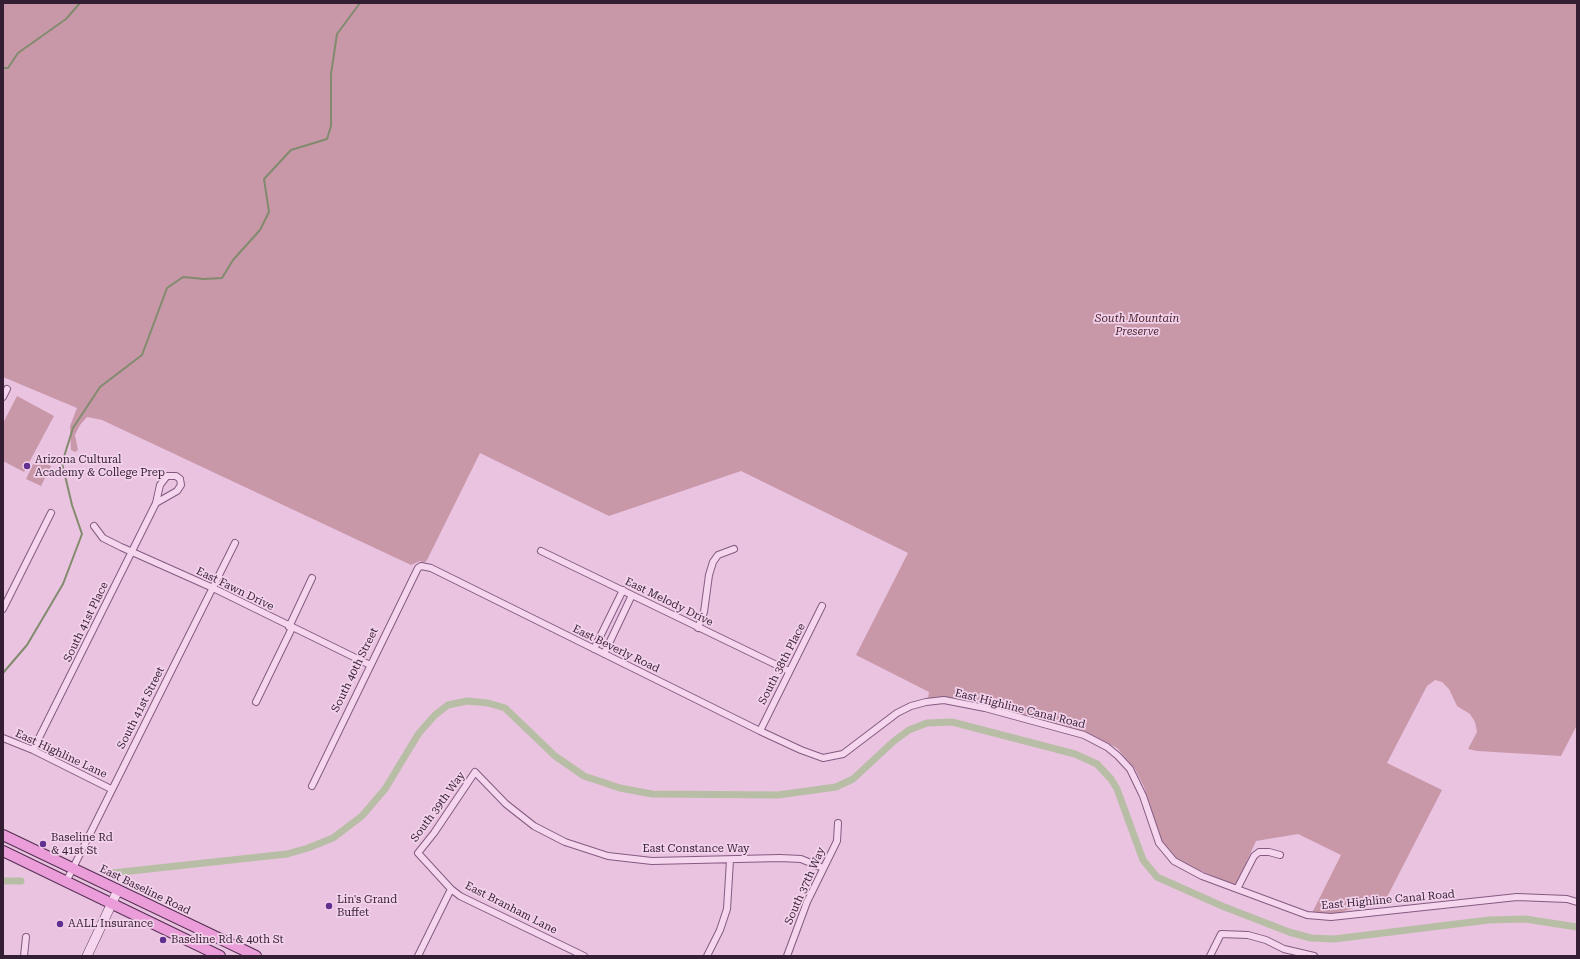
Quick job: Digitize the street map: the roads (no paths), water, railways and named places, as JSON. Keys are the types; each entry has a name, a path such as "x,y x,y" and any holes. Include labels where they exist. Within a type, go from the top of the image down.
{"main road":[{"name":"East Baseline Road","path":"3,835 253,955"},
{"path":"3,851 220,956"},
{"path":"86,956 118,890"}],"street":[{"path":"3,397 7,389"},
{"name":"South 41st Place","path":"33,750 156,503 158,490 163,480 167,476 176,476 180,479 181,485 177,491 156,503"},
{"path":"3,609 51,513"},
{"name":"East Fawn Drive","path":"94,526 103,538 213,588 370,665"},
{"name":"South 41st Street","path":"66,882 111,789 235,544"},
{"path":"698,628 704,612 709,576 713,562 718,555 734,549"},
{"name":"East Melody Drive","path":"541,551 788,672"},
{"name":"East Beverly Road","path":"421,566 432,568 801,750"},
{"name":"South 40th Street","path":"312,786 418,568 421,566"},
{"path":"256,702 312,578"},
{"path":"594,649 623,590"},
{"path":"604,654 632,595"},
{"name":"South 38th Place","path":"760,731 822,606"},
{"name":"East Highline Canal Road","path":"801,750 823,758 842,754 897,713 926,702 944,700 985,708 1084,735 1107,747 1130,769 1137,782 1159,843 1166,853 1182,866 1285,908 1317,917 1383,912 1517,897 1577,902"},
{"name":"East Highline Lane","path":"3,738 33,750 111,789"},
{"name":"South 39th Way","path":"418,853 434,833 475,772"},
{"name":"East Constance Way","path":"475,772 506,804 534,826 565,842 608,856 652,861 780,858 801,859 823,868"},
{"name":"South 37th Way","path":"787,956 806,902 837,842 838,823"},
{"path":"1236,889 1254,856 1259,852 1269,852 1280,855"},
{"name":"East Branham Lane","path":"418,853 460,896 584,956"},
{"path":"707,956 720,930 727,909 730,860"},
{"path":"418,956 452,889"},
{"path":"1210,956 1222,934 1248,935 1266,940 1284,949 1314,956"},
{"path":"24,956 26,937"}],"waterway":[{"path":"3,68 8,68 18,53 66,19 80,3"},
{"path":"3,673 27,645 63,584 82,534 72,505 62,463 73,428 100,387 142,355 167,288 183,277 204,279 222,278 233,260 260,230 269,212 264,179 291,150 327,139 331,126 331,74 337,34 360,3"},
{"path":"112,873 287,854 308,848 333,838 362,816 385,789 419,733 435,715 448,705 467,701 488,703 505,708 555,756 584,776 620,788 652,794 778,795 836,787 853,779 894,741 909,730 927,723 952,722 1075,754 1097,764 1111,779 1117,789 1143,860 1157,877 1222,906 1289,932 1311,938 1334,939 1489,920 1525,919 1577,927"},
{"path":"3,881 21,881"}],"place":[{"name":"Arizona Cultural Academy & College Prep","path":"27,466"},
{"name":"Baseline Rd & 41st St","path":"43,844"},
{"name":"Lin's Grand Buffet","path":"329,906"},
{"name":"AALL Insurance","path":"60,924"},
{"name":"Baseline Rd & 40th St","path":"163,940"}],"park label":[{"name":"South Mountain Preserve","path":"1137,325"}]}
